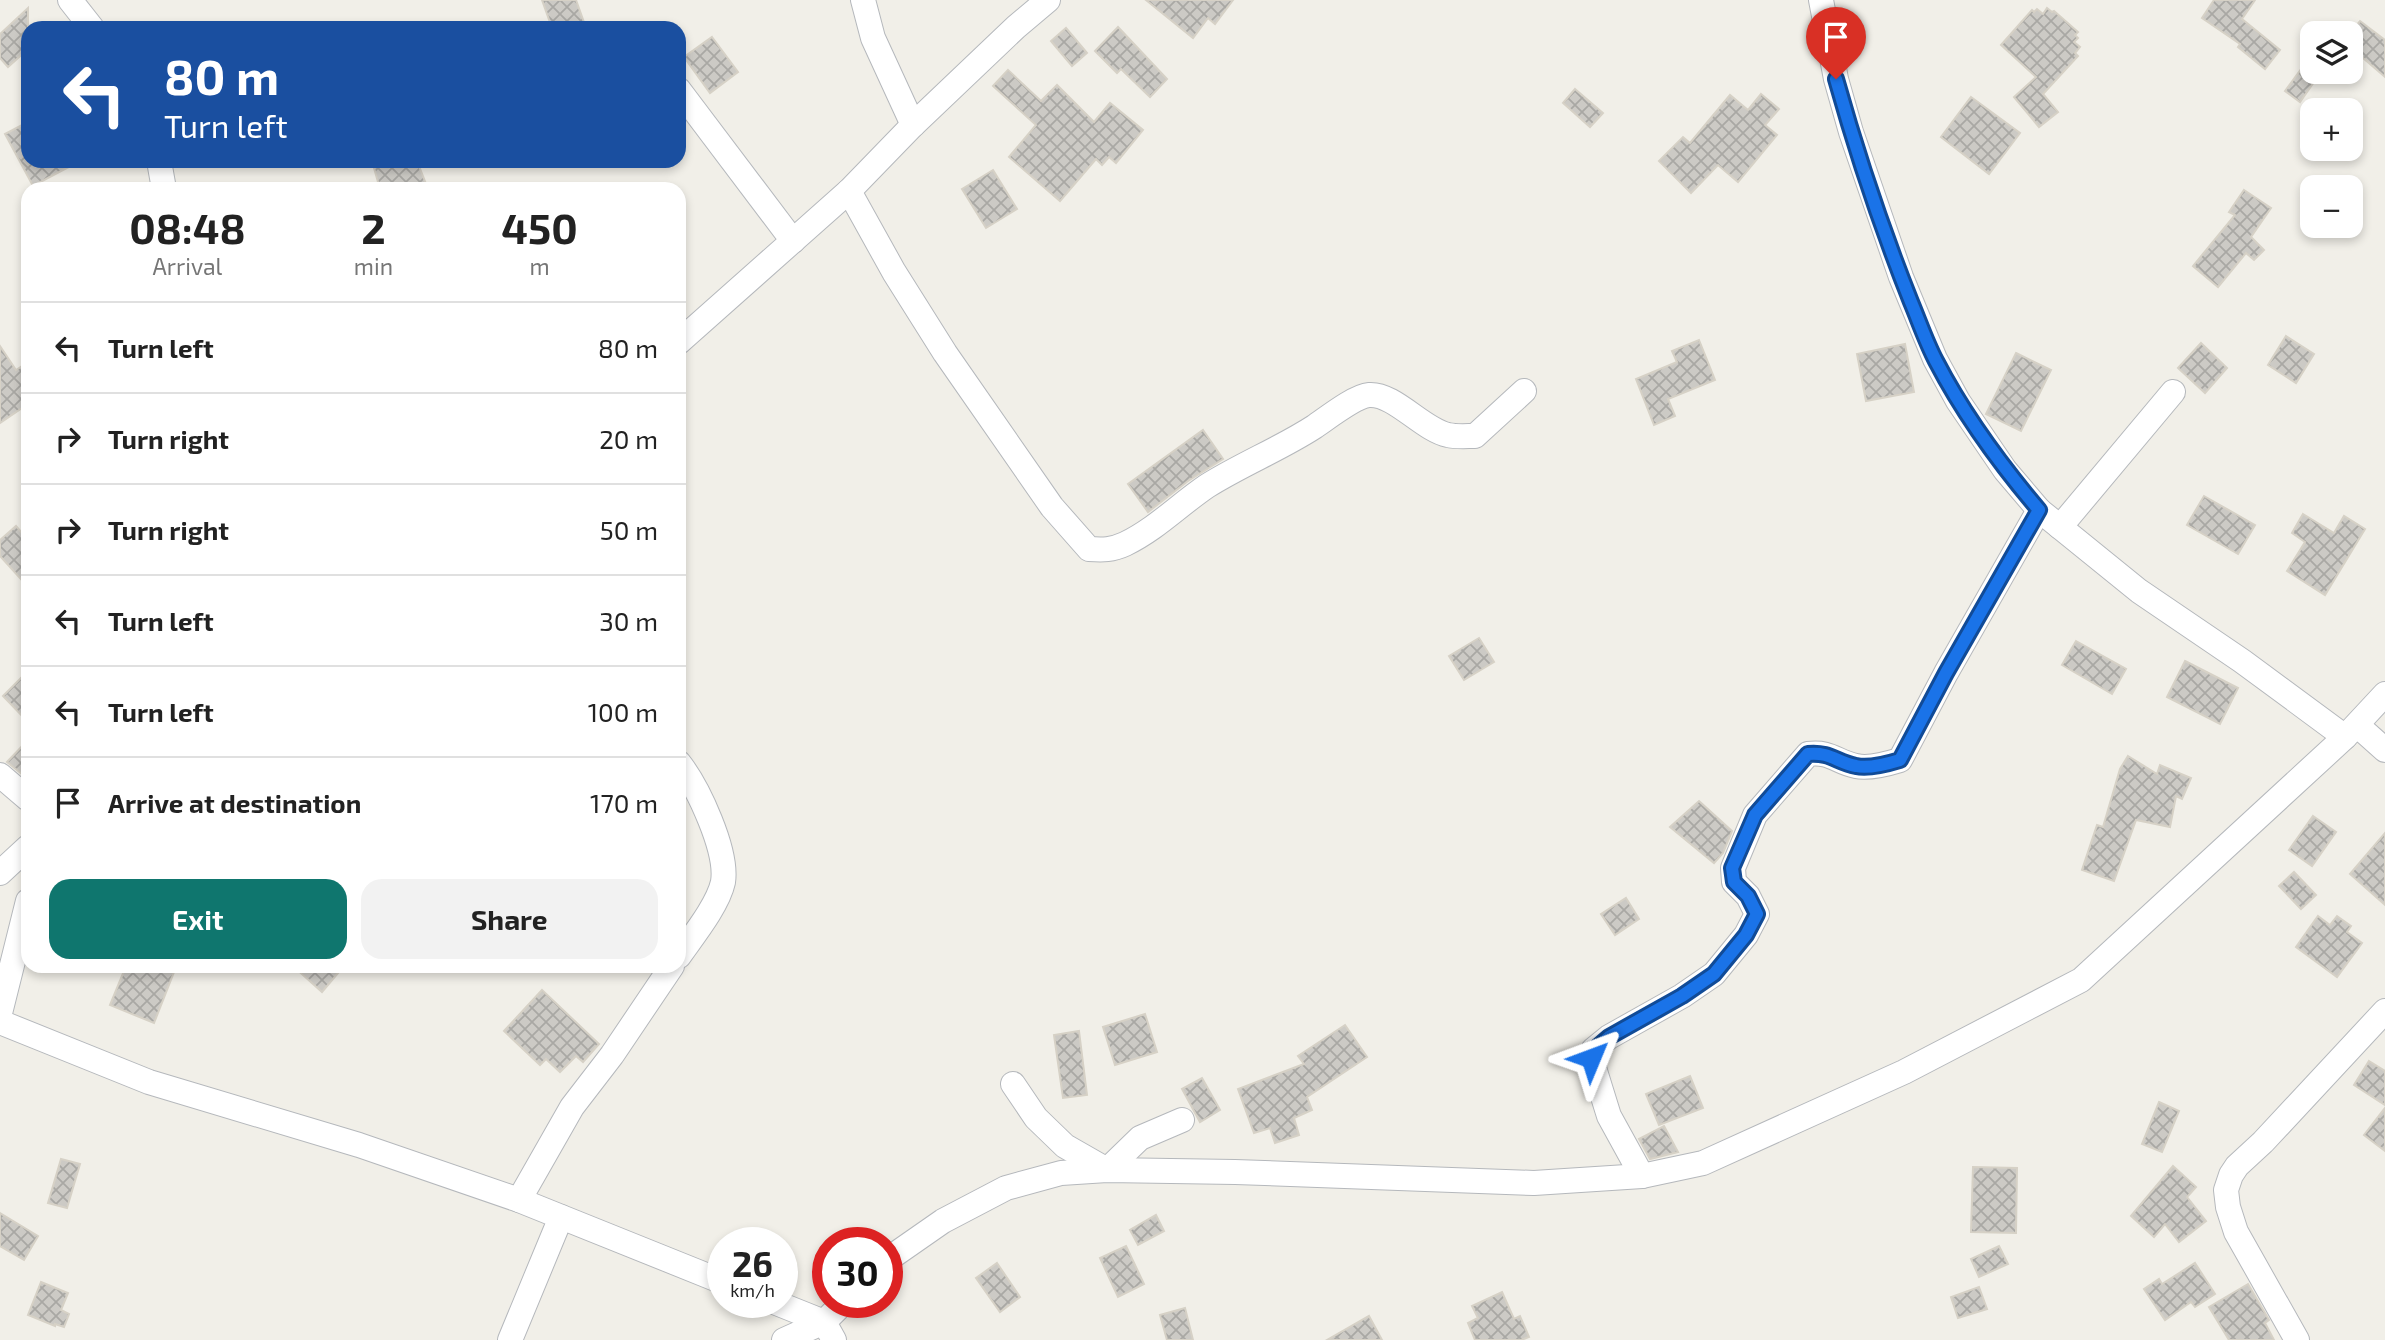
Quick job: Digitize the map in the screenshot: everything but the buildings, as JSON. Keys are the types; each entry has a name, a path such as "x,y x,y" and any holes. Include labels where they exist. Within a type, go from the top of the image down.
{"street":[{"path":"70,0 86,21"},
{"path":"863,0 873,38 913,125"},
{"path":"686,336 849,191 913,125 1048,0"},
{"path":"1821,0 1833,65 1851,132 1901,277 1935,359 1958,401 2005,470 2039,510 2139,591 2242,661 2385,750"},
{"path":"686,99 793,240"},
{"path":"849,191 894,272 945,353 1052,507 1089,548 1108,551 1152,529 1181,504 1208,486 1368,394 1401,407 1430,428 1449,436 1475,436 1524,391"},
{"path":"2060,527 2174,392"},
{"path":"1642,1176 1609,1116 1591,1058 1594,1050 1609,1037 1682,996 1714,974 1746,935 1757,914 1748,896 1734,882 1732,868 1755,815 1808,754 1822,752 1856,766 1887,764 1900,760 2039,510"},
{"path":"903,1249 943,1221 1006,1188 1061,1172 1235,1172 1534,1183 1642,1176 1703,1163 1904,1072 2081,980 2351,731 2385,694"},
{"path":"686,773 698,790 710,821 723,870 723,883 716,898 686,945"},
{"path":"0,775 21,793"},
{"path":"0,873 21,854"},
{"path":"0,1013 21,929"},
{"path":"519,1199 572,1107 612,1055 667,973"},
{"path":"2297,1340 2236,1232 2226,1190 2237,1166 2263,1142 2385,1011"},
{"path":"0,1022 149,1082 359,1145 519,1199 707,1276"},
{"path":"1013,1084 1036,1118 1065,1146 1107,1170"},
{"path":"1107,1170 1140,1138 1182,1120"},
{"path":"510,1340 561,1217"},
{"path":"798,1315 829,1331"},
{"path":"784,1340 829,1331"}],"route":[{"path":"1591,1058 1594,1050 1609,1037 1626,1030 1714,974 1746,935 1757,914 1748,896 1734,882 1732,868 1755,815 1808,754 1822,752 1856,766 1887,764 1900,760 2039,510 2005,470 1958,401 1935,359 1901,277 1874,201 1836,79"}]}
